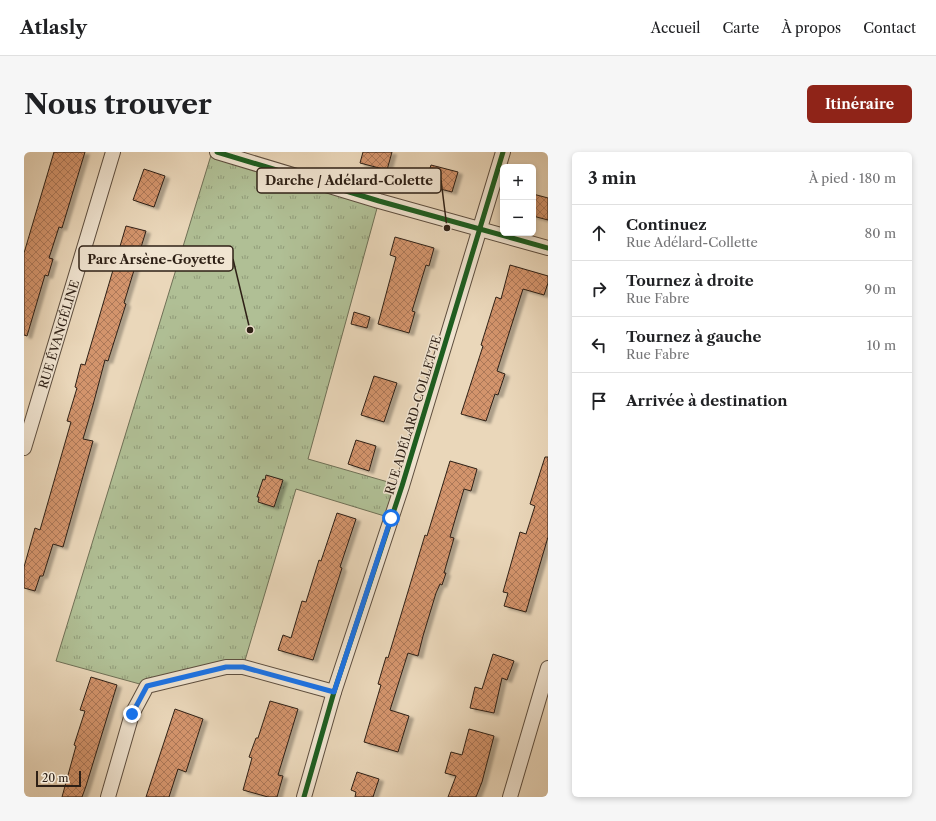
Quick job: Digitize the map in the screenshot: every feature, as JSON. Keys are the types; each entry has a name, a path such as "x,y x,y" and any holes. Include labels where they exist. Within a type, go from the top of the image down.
{"street":[{"name":"RUE ÉVANGÉLINE","path":"24,448 113,152"},
{"path":"217,152 379,201 548,248"},
{"name":"RUE ADÉLARD-COLLETTE","path":"304,797 334,692 402,486 502,152"},
{"path":"108,797 132,714 147,686 226,667 243,667 334,692"},
{"path":"510,797 548,668"}],"green space":[{"path":"212,152 379,201 308,459 402,486 391,518 296,489 243,667 147,686 56,661"}],"building":[{"path":"54,152 85,152 62,228 59,227 49,258 53,259 48,276 45,275 27,336 24,335 24,253"},
{"path":"363,152 392,152 387,170 360,163"},
{"path":"431,165 458,172 452,192 425,185"},
{"path":"144,169 165,176 154,207 133,200"},
{"path":"536,195 548,198 548,220 536,217"},
{"path":"126,226 146,231 124,303 126,304 108,361 105,360 83,439 93,441 63,547 53,544 43,576 40,576 35,591 24,588 24,567 35,528 40,530 71,422 67,421 77,388 75,387 81,364 85,365"},
{"path":"395,237 434,248 429,266 426,265 412,311 415,312 409,333 378,324 396,257 390,255"},
{"path":"510,265 548,276 548,283 544,295 523,289 497,371 505,374 498,395 495,394 486,421 461,414 483,346 481,345 496,297 501,299"},
{"path":"354,312 370,317 367,328 351,324"},
{"path":"374,376 397,383 384,422 361,415"},
{"path":"356,440 376,446 369,471 348,464"},
{"path":"545,457 548,457 548,537 526,612 504,606 508,593 503,592 520,532 526,534 535,506 530,504"},
{"path":"450,461 477,469 471,491 464,489 450,537 454,538 444,573 446,573 442,585 440,584 436,593 418,656 408,653 390,710 409,716 398,752 364,742 381,685 378,684 386,657 388,658 425,535 427,536"},
{"path":"266,475 283,480 274,507 258,502 259,497 257,497 263,479 265,480"},
{"path":"337,513 356,519 340,567 342,568 313,660 278,650 283,635 291,638 302,601 306,602 319,560 321,561"},
{"path":"493,654 514,661 507,680 502,678 494,713 470,708 475,687 482,689"},
{"path":"91,677 117,685 82,797 62,797 76,746 74,745 85,711 80,710"},
{"path":"270,701 298,709 278,775 283,776 277,797 268,797 243,790 252,758 249,757 256,738 258,738"},
{"path":"175,709 203,719 186,772 178,769 169,797 146,797"},
{"path":"469,729 494,736 482,782 476,797 448,797 456,776 445,773 451,752 462,755"},
{"path":"357,772 379,779 373,797 355,797 356,792 351,790"}],"cycle path":[{"path":"217,152 379,201 548,248"},
{"path":"304,797 334,692 402,486 503,152"}],"place":[{"name":"Darche / Adélard-Colette","path":"447,228"},
{"name":"Parc Arsène-Goyette","path":"250,330"}],"route":[{"path":"132,714 147,686 226,667 243,667 334,692 391,518"}]}
